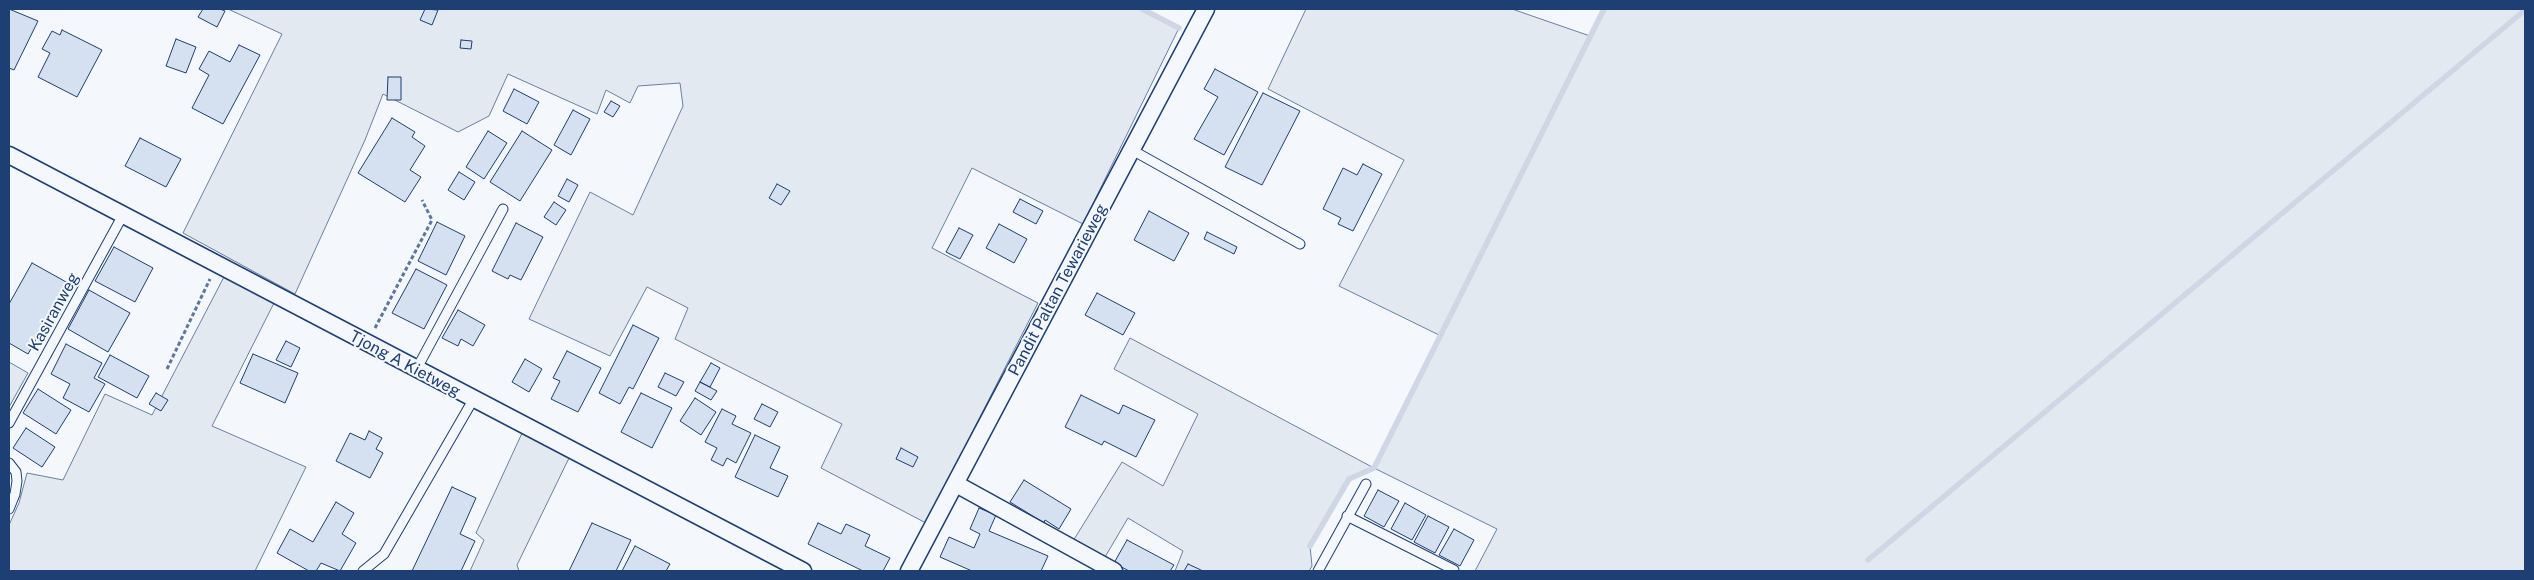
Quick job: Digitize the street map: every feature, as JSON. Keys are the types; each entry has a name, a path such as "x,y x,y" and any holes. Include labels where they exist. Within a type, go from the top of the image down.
{"street":[{"name":"Pandit Paltan Tewarieweg","path":"909,571 1206,9"},
{"name":"Tjong A Kietweg","path":"9,155 473,400 803,571"},
{"path":"956,484 1114,571"}],"lane":[{"path":"1132,150 1300,244"},
{"path":"416,370 504,209"},
{"name":"Kasiranweg","path":"9,423 123,215"},
{"path":"364,571 384,554 473,400"},
{"path":"9,463 16,472 17,481 15,494 9,509"},
{"path":"1318,571 1366,484"},
{"path":"1347,516 1454,570"}],"path":[{"path":"367,344 432,220 422,200"},
{"path":"167,369 217,265"}],"shaded area":[{"path":"228,9 1142,9 1179,28 1083,224 972,168 932,248 1038,303 926,523 821,468 842,424 675,339 688,308 647,287 610,356 529,319 590,192 633,215 683,106 680,83 638,86 630,103 606,90 597,114 508,74 489,116 458,132 383,94 365,140 295,294 183,233 282,34"},
{"path":"1306,9 1512,9 1590,36 1604,9 2525,9 2525,571 1475,571 1497,529 1374,468 1439,335 1339,286 1404,160 1268,89"},
{"path":"225,275 275,301 212,426 306,467 255,571 9,571 9,525 19,503 27,473 63,480 105,394 152,415"},
{"path":"1130,338 1374,468 1349,479 1310,546 1312,566 1309,571 1175,571 1183,551 1128,518 1105,557 1073,541 1122,462 1163,486 1198,414 1114,369"},
{"path":"9,362 28,373 9,407"},
{"path":"523,431 570,456 517,565 519,571 470,571 484,540 476,533"}],"building":[{"path":"9,9 38,21 14,70 9,68"},
{"path":"203,9 220,9 225,11 217,27 198,17"},
{"path":"425,9 438,10 432,25 420,20"},
{"path":"62,30 102,50 77,97 38,77 50,53 42,49 52,31 60,35"},
{"path":"176,39 196,47 186,73 166,66"},
{"path":"461,40 472,41 471,49 460,48"},
{"path":"239,45 260,55 223,124 192,108 209,75 199,69 209,51 230,62"},
{"path":"1215,69 1258,92 1224,155 1194,139 1218,97 1204,89"},
{"path":"388,77 401,77 401,100 387,100"},
{"path":"514,89 539,102 527,124 503,111"},
{"path":"1263,93 1300,111 1262,185 1225,167"},
{"path":"611,101 620,106 613,117 604,112"},
{"path":"573,110 590,119 571,155 554,145"},
{"path":"392,118 415,132 412,137 425,146 410,170 421,177 405,202 358,173"},
{"path":"488,131 507,143 484,179 466,167"},
{"path":"522,131 552,150 520,201 490,182"},
{"path":"140,138 181,159 166,187 125,166"},
{"path":"1363,164 1382,174 1353,231 1338,224 1341,218 1323,209 1343,168 1357,175"},
{"path":"459,172 475,182 464,200 448,190"},
{"path":"567,179 578,185 569,202 558,196"},
{"path":"777,184 790,191 781,205 769,198"},
{"path":"1020,199 1043,211 1036,224 1013,212"},
{"path":"554,202 566,210 556,225 544,217"},
{"path":"1149,211 1189,233 1174,261 1134,240"},
{"path":"437,222 465,236 446,275 418,261"},
{"path":"516,223 543,237 521,280 510,275 508,279 492,271"},
{"path":"999,224 1027,239 1014,263 986,248"},
{"path":"959,228 973,235 960,259 946,252"},
{"path":"1207,232 1237,247 1234,254 1204,239"},
{"path":"114,247 153,268 135,302 95,281"},
{"path":"32,263 68,283 28,354 9,343 9,304"},
{"path":"416,269 447,285 424,329 392,313"},
{"path":"89,290 130,313 108,352 68,329"},
{"path":"1097,293 1135,313 1123,335 1085,315"},
{"path":"458,310 485,325 473,346 461,339 458,346 442,338"},
{"path":"633,325 659,338 633,389 629,387 620,404 599,393"},
{"path":"286,341 300,348 291,367 276,360"},
{"path":"66,344 102,363 94,378 105,384 89,412 63,398 70,384 51,374"},
{"path":"567,351 601,368 578,412 551,399 560,381 553,378"},
{"path":"253,354 298,373 285,403 240,383"},
{"path":"110,355 149,376 137,398 98,377"},
{"path":"525,359 542,369 529,392 512,382"},
{"path":"711,363 720,368 710,387 700,382"},
{"path":"665,373 684,382 676,396 658,387"},
{"path":"700,382 717,391 711,400 695,391"},
{"path":"38,389 71,410 56,434 23,413"},
{"path":"156,393 168,400 161,411 149,404"},
{"path":"641,393 672,408 652,448 621,432"},
{"path":"1081,395 1119,414 1123,405 1155,420 1136,457 1104,441 1102,445 1065,427"},
{"path":"695,398 716,412 701,435 680,421"},
{"path":"762,404 778,412 770,427 754,419"},
{"path":"722,409 736,416 732,424 751,433 736,463 727,458 723,466 711,460 717,448 705,442"},
{"path":"26,428 55,447 42,467 13,448"},
{"path":"369,431 382,438 376,449 383,453 370,478 336,461 350,433 365,440"},
{"path":"755,435 780,447 770,468 788,476 778,497 735,477"},
{"path":"901,448 918,457 913,467 896,459"},
{"path":"1024,480 1071,509 1059,529 1045,520 1044,523 1010,502"},
{"path":"452,487 476,498 460,534 475,541 461,571 412,571"},
{"path":"1378,490 1399,501 1384,527 1364,516"},
{"path":"336,502 354,513 342,534 356,543 340,571 321,563 316,571 309,571 277,553 290,529 313,542"},
{"path":"1405,503 1426,515 1412,540 1391,529"},
{"path":"979,508 996,515 989,531 1048,556 1041,571 972,571 940,557 949,537 974,548 980,534 970,529"},
{"path":"1428,516 1449,527 1435,553 1414,542"},
{"path":"592,523 631,540 616,571 569,571"},
{"path":"818,523 841,534 846,524 870,535 865,546 890,558 883,571 863,571 808,544"},
{"path":"1454,529 1474,540 1460,566 1439,555"},
{"path":"1127,540 1174,565 1170,571 1129,571 1114,563"},
{"path":"635,546 670,564 666,571 622,571"},
{"path":"1188,564 1203,571 1184,571"}],"waterway":[{"path":"1142,9 1179,28"},
{"path":"1310,546 1349,479 1374,468 1604,9"},
{"path":"1868,560 2525,10"}]}
